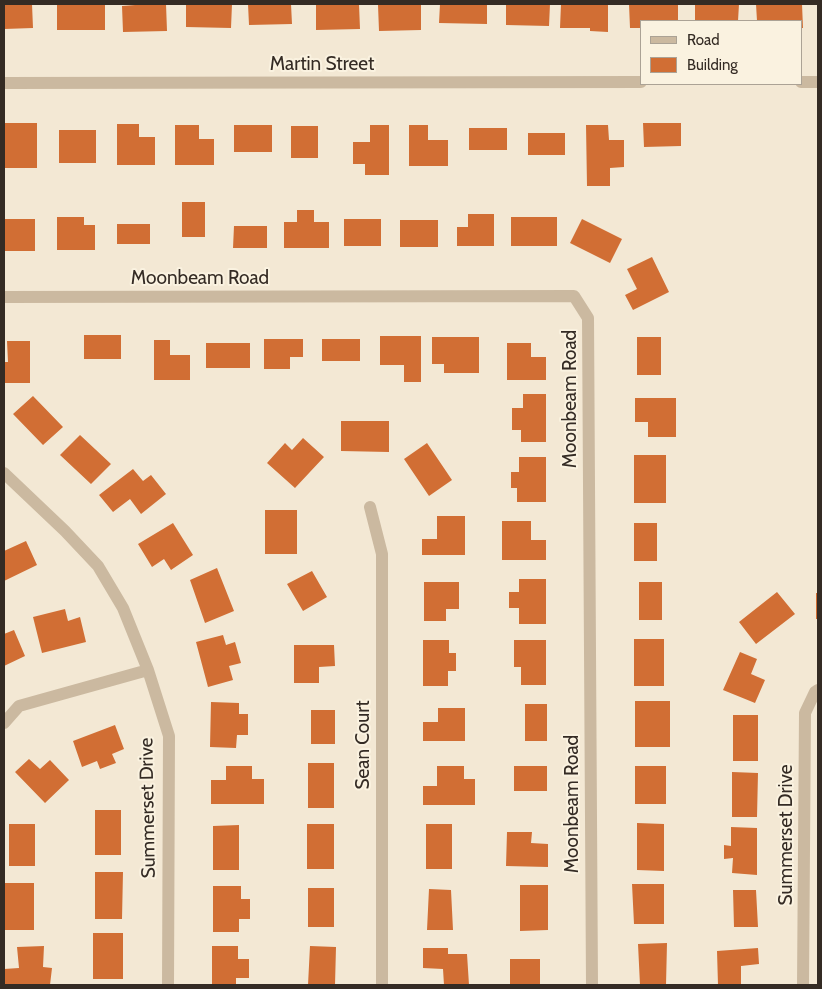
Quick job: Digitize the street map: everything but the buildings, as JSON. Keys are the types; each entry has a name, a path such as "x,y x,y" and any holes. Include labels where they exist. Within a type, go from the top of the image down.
{"street":[{"name":"Martin Street","path":"4,83 640,82"},
{"path":"802,82 818,82"},
{"name":"Moonbeam Road","path":"4,297 574,296 588,318 592,985"},
{"name":"Summerset Drive","path":"4,475 65,531 98,566 123,608 148,670 169,736 168,985"},
{"name":"Sean Court","path":"370,506 382,554 382,985"},
{"path":"4,723 19,706 148,670"},
{"name":"Summerset Drive","path":"803,985 805,713 815,692 818,690"}]}
